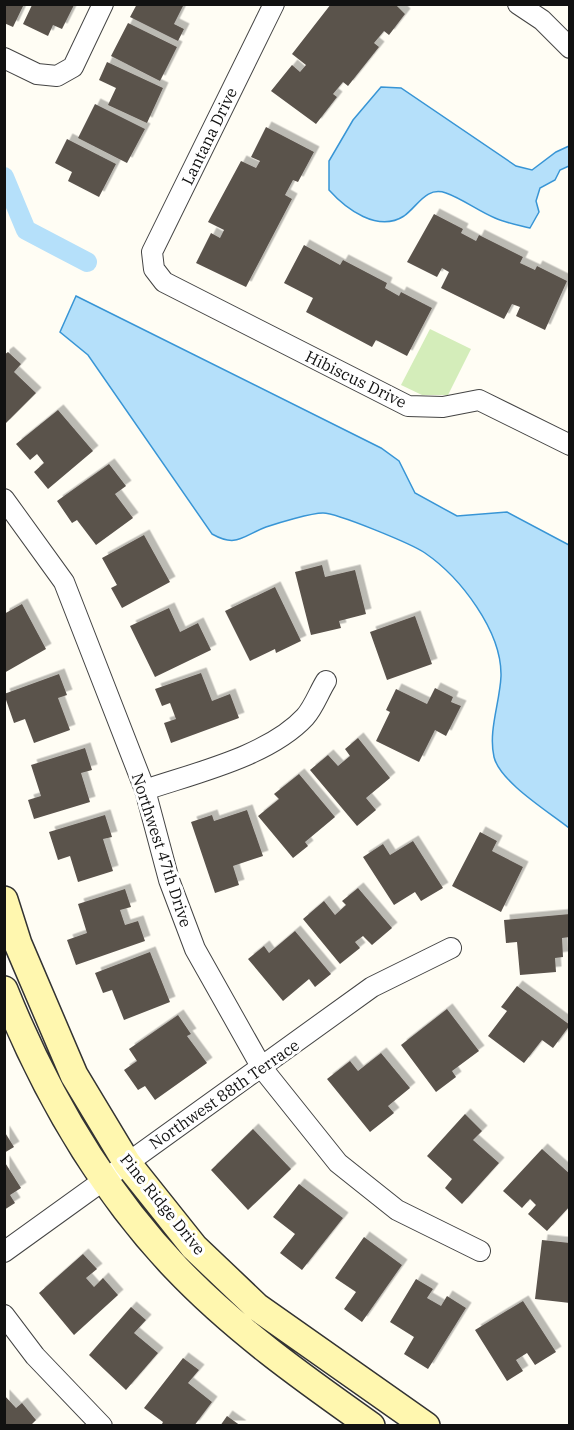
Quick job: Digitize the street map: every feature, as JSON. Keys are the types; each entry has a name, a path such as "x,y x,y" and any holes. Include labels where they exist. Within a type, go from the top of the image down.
{"street":[{"path":"4,58 37,74 57,76 73,67 103,4"},
{"name":"Lantana Drive","path":"154,269 152,252 274,4"},
{"path":"518,4 542,20 570,48"},
{"name":"Hibiscus Drive","path":"154,269 164,282 408,406 443,407 479,400 570,444"},
{"name":"Northwest 47th Drive","path":"4,499 64,582 145,790 169,880 195,949 262,1068 338,1163 397,1210 480,1251"},
{"path":"145,790 223,763 274,742 306,716 326,681"},
{"name":"Pine Ridge Drive","path":"4,900 18,944 74,1075 127,1162 194,1247 257,1307 426,1425"},
{"name":"Northwest 88th Terrace","path":"4,1252 372,987 452,948"},
{"name":"Pine Ridge Drive","path":"4,990 45,1085 104,1181 176,1268 235,1323 294,1372 372,1425"},
{"path":"4,1316 35,1356 102,1425"}],"green space":[{"path":"430,329 471,349 448,395 422,395 401,385"}],"water":[{"path":"381,87 401,88 516,166 532,170 556,152 569,146 569,166 560,170 555,180 540,188 536,201 539,212 530,228 499,220 446,193 433,192 404,216 394,221 384,222 353,211 336,197 329,190 329,161 353,120"},
{"path":"76,296 381,448 399,461 415,493 457,516 507,512 569,545 569,828 515,786 498,767 494,757 492,737 501,676 499,659 487,624 452,576 425,553 331,514 318,513 294,518 234,540 212,534 88,355 60,332"}],"building":[{"path":"4,4 24,4 13,27 4,23"},
{"path":"137,4 184,4 174,24 184,29 178,41 130,17"},
{"path":"331,4 395,4 405,14 389,35 384,31 374,43 379,47 348,86 343,82 333,94 337,97 316,124 271,91 292,65 300,72 306,65 292,54"},
{"path":"32,5 74,5 62,29 53,25 48,36 23,24"},
{"path":"128,23 177,47 160,81 111,56"},
{"path":"107,62 163,88 147,123 108,105 116,88 99,80"},
{"path":"95,104 145,129 127,163 78,138"},
{"path":"266,127 314,152 298,182 293,180 285,195 292,199 246,287 196,263 211,233 220,238 224,230 208,222 241,161 256,168 260,161 251,157"},
{"path":"67,139 116,164 99,197 68,181 72,172 55,163"},
{"path":"434,214 463,229 461,233 476,241 479,235 523,257 520,263 535,270 537,266 567,281 545,330 516,316 520,307 512,304 504,319 441,288 449,272 442,268 437,277 407,262"},
{"path":"304,245 340,265 343,260 387,283 385,288 399,296 401,292 432,308 407,356 376,340 372,347 306,312 313,298 284,283"},
{"path":"8,352 21,364 14,372 36,393 4,425 4,355"},
{"path":"58,410 93,451 48,489 34,472 44,463 37,454 30,460 16,444"},
{"path":"109,464 126,486 115,494 133,518 96,545 77,520 72,523 57,501"},
{"path":"144,535 170,582 122,608 111,588 117,585 102,558"},
{"path":"322,565 325,577 355,570 366,614 339,621 341,628 311,635 295,572"},
{"path":"275,587 301,641 276,653 275,649 250,661 225,611"},
{"path":"22,604 46,649 4,673 4,614"},
{"path":"169,608 180,632 198,623 211,650 155,677 130,626"},
{"path":"415,616 432,664 387,680 370,632"},
{"path":"201,673 212,701 230,694 239,718 171,743 164,723 176,719 170,703 162,706 155,689"},
{"path":"59,674 67,695 58,698 70,730 34,743 25,719 14,723 4,694"},
{"path":"435,688 453,697 451,702 461,706 446,736 435,730 419,762 376,741 390,712 386,710 396,689 427,704"},
{"path":"358,738 390,778 366,798 376,810 357,826 310,770 328,755 338,766 350,756 345,749"},
{"path":"85,748 92,770 81,773 90,802 34,819 28,800 41,796 31,765"},
{"path":"299,774 335,817 305,842 308,846 293,858 258,816 279,799 274,794"},
{"path":"247,810 263,856 233,866 239,885 215,893 191,822 212,815 214,821"},
{"path":"105,815 112,837 103,839 113,871 78,882 70,856 58,860 49,832"},
{"path":"480,832 497,841 492,851 523,867 501,912 452,886"},
{"path":"413,841 443,888 421,901 415,892 394,905 363,857 383,844 390,855"},
{"path":"358,888 392,928 372,945 363,936 355,942 360,948 340,964 303,919 324,901 335,915 346,905 342,901"},
{"path":"125,889 131,907 120,910 125,925 138,921 145,941 76,965 67,940 87,933 78,904"},
{"path":"570,914 570,937 562,938 563,957 555,958 556,972 520,975 517,942 506,943 504,920"},
{"path":"295,931 331,974 315,987 309,979 283,1001 248,959 264,946 269,953"},
{"path":"150,952 170,1002 124,1020 112,990 103,993 95,973"},
{"path":"517,986 570,1025 553,1048 542,1040 524,1063 488,1036 507,1011 501,1007"},
{"path":"447,1009 479,1051 452,1071 456,1077 436,1092 401,1045"},
{"path":"178,1015 191,1034 187,1036 207,1063 155,1100 145,1086 138,1090 124,1070 137,1061 129,1049"},
{"path":"381,1053 410,1088 388,1106 394,1113 370,1132 327,1079 350,1061 358,1071"},
{"path":"465,1114 482,1131 473,1140 499,1163 462,1204 445,1188 452,1179 427,1156"},
{"path":"253,1129 291,1169 248,1210 211,1170"},
{"path":"4,1131 14,1147 4,1153"},
{"path":"542,1149 570,1174 570,1206 547,1231 528,1214 536,1205 530,1199 522,1208 503,1191"},
{"path":"4,1161 21,1188 10,1195 15,1203 4,1210"},
{"path":"299,1184 343,1218 302,1270 280,1253 295,1234 273,1217"},
{"path":"364,1237 402,1265 362,1322 344,1309 356,1292 335,1278"},
{"path":"542,1240 570,1243 570,1303 535,1299"},
{"path":"83,1254 97,1269 86,1278 94,1287 103,1278 118,1295 74,1335 39,1293"},
{"path":"416,1279 433,1289 427,1298 441,1306 447,1296 466,1308 428,1369 404,1354 414,1337 390,1322"},
{"path":"523,1301 556,1352 535,1365 527,1353 516,1360 523,1371 507,1381 475,1330"},
{"path":"131,1307 146,1320 134,1333 158,1353 126,1390 89,1355"},
{"path":"183,1358 199,1370 188,1383 212,1402 194,1426 161,1426 163,1422 144,1408"},
{"path":"4,1395 16,1408 22,1403 36,1420 30,1426 4,1426"},
{"path":"227,1416 241,1426 220,1426"}],"waterway":[{"path":"4,177 26,230 87,262"}]}
